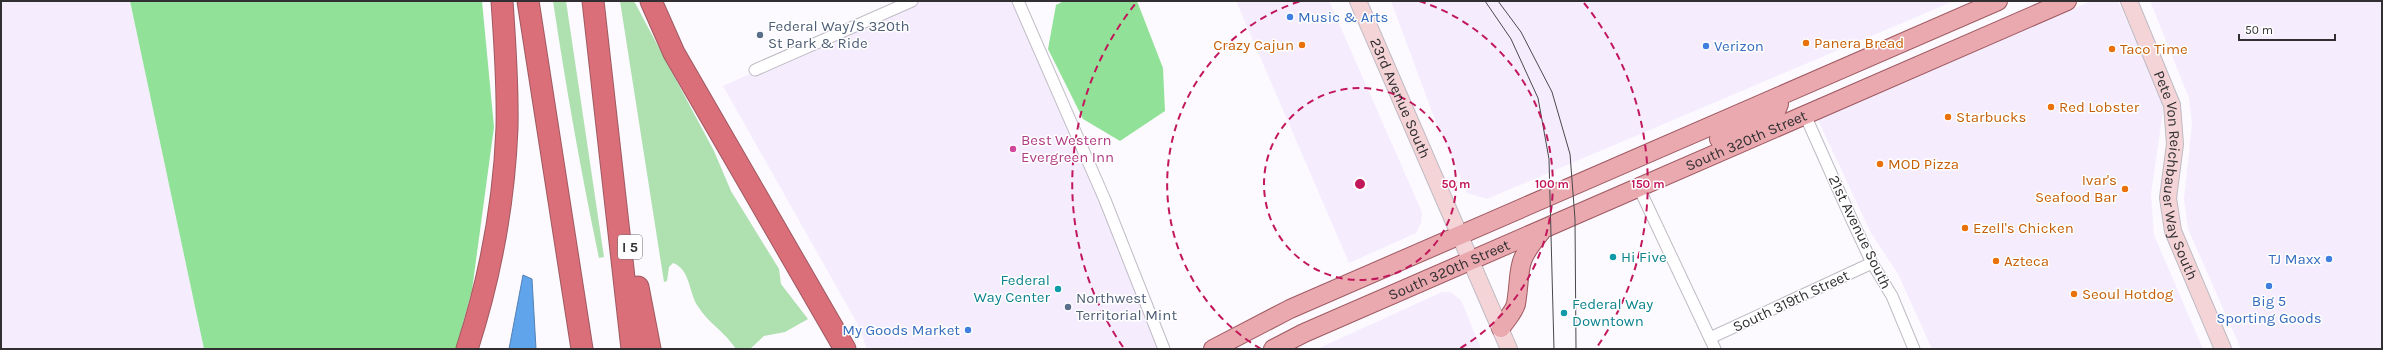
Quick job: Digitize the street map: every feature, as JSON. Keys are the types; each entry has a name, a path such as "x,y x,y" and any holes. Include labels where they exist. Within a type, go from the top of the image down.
{"highway":[{"path":"467,349 495,240 504,158 507,120 502,1"},
{"path":"528,1 582,349"},
{"name":"I 5","path":"593,1 611,145 650,349"},
{"path":"651,1 674,53 845,349"},
{"path":"611,145 632,349"},
{"path":"558,189 591,349"}],"main road":[{"name":"South 320th Street","path":"1213,349 1290,309 1998,1"},
{"name":"South 320th Street","path":"1273,349 1304,333 2067,1"},
{"path":"1805,115 1803,106 1808,97 1881,65 1905,42"},
{"path":"1668,175 1700,148 1775,114 1779,104 1778,97"},
{"path":"1501,328 1516,305 1518,277 1522,258 1526,249 1544,229"}],"street":[{"path":"755,70 912,1"},
{"path":"1018,1 1039,53 1105,200 1164,349"},
{"name":"23rd Avenue South","path":"1358,1 1509,349"},
{"name":"Pete Von Reichbauer Way South","path":"2129,1 2172,104 2175,144 2168,198 2173,231 2223,349"},
{"name":"21st Avenue South","path":"1805,115 1872,263 1892,296 1914,349"},
{"path":"1639,188 1715,349"},
{"name":"South 319th Street","path":"1710,338 1872,263"}],"shaded area":[{"path":"1,1 130,1 204,349 1,349"},
{"path":"912,1 1018,1 1165,349 867,349 857,323 723,86"},
{"path":"1236,1 1329,1 1422,212 1421,223 1416,233 1349,263"},
{"path":"1391,1 1954,1 1487,199 1467,193 1432,112"},
{"path":"2091,1 2118,1 2162,99 2163,111 2151,194 2154,235 2203,349 1932,349 1898,274 1871,233 1817,118"},
{"path":"2150,1 2382,1 2382,349 2241,349 2188,229 2184,199 2192,124 2189,98"},
{"path":"1442,292 1450,292 1461,300 1481,349 1317,349"}],"green space":[{"path":"130,1 482,1 494,127 472,290 456,349 204,349"},
{"path":"553,1 566,1 604,257 599,258 574,130"},
{"path":"620,1 634,1 714,151 731,191 779,269 781,284 808,319 785,332 764,336 750,349 736,349 727,337 706,317 694,300 686,275 679,266 673,263 669,267 667,281 664,282"},
{"path":"1064,1 1137,1 1163,68 1165,111 1120,141 1083,119 1048,49 1056,5"}],"water":[{"path":"523,275 532,279 536,349 509,349"}],"tram line":[{"path":"1485,1 1511,39 1538,98 1549,159 1554,349"},
{"path":"1498,1 1521,32 1552,92 1570,154 1575,219 1576,349"}],"place":[{"name":"Music & Arts","path":"1290,17"},
{"name":"Federal Way/S 320th St Park & Ride","path":"760,35"},
{"name":"Panera Bread","path":"1806,43"},
{"name":"Crazy Cajun","path":"1302,45"},
{"name":"Verizon","path":"1706,46"},
{"name":"Taco Time","path":"2112,49"},
{"name":"Red Lobster","path":"2051,107"},
{"name":"Starbucks","path":"1948,117"},
{"name":"Best Western Evergreen Inn","path":"1013,149"},
{"name":"MOD Pizza","path":"1880,164"},
{"name":"Ivar's Seafood Bar","path":"2125,189"},
{"name":"Ezell's Chicken","path":"1965,228"},
{"name":"Hi Five","path":"1613,257"},
{"name":"TJ Maxx","path":"2329,259"},
{"name":"Azteca","path":"1996,261"},
{"name":"Big 5 Sporting Goods","path":"2269,286"},
{"name":"Federal Way Center","path":"1058,289"},
{"name":"Seoul Hotdog","path":"2074,294"},
{"name":"Northwest Territorial Mint","path":"1068,307"},
{"name":"Federal Way Downtown","path":"1564,313"},
{"name":"My Goods Market","path":"968,330"}]}
